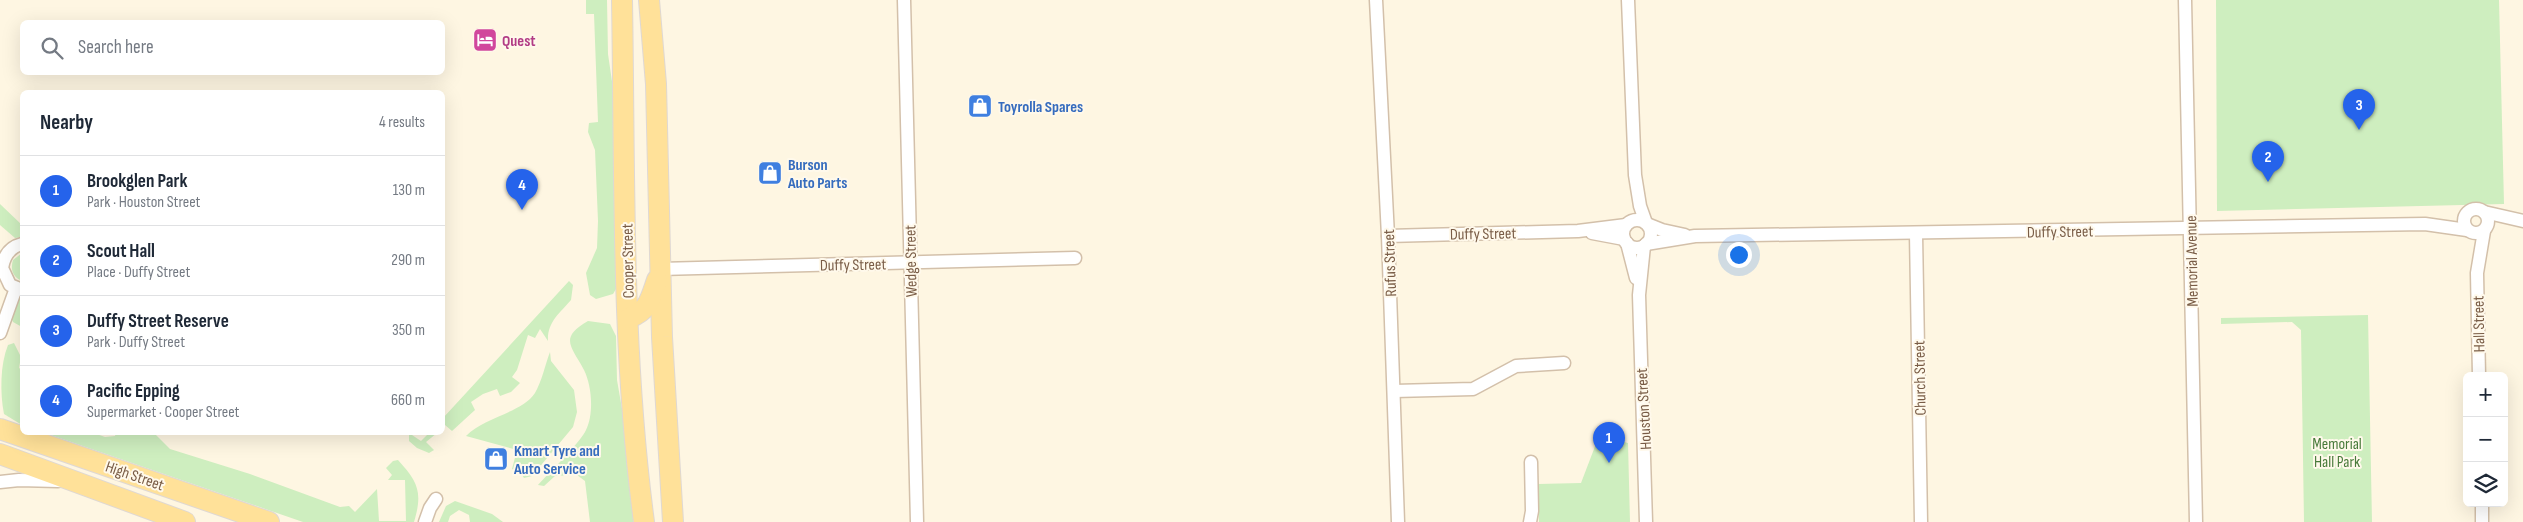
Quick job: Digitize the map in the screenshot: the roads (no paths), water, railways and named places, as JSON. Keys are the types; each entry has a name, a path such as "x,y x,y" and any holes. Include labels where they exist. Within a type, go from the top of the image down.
{"main road":[{"name":"Cooper Street","path":"622,0 629,318 634,424 644,522"},
{"name":"Cooper Street","path":"649,0 656,84 660,269 673,522"},
{"path":"629,318 642,312 650,299 660,269"},
{"name":"High Street","path":"0,429 269,522"},
{"name":"High Street","path":"0,454 185,522"},
{"path":"670,479 681,522"}],"street":[{"name":"Wedge Street","path":"904,0 917,522"},
{"path":"1628,0 1635,175 1640,206 1651,237 1645,245 1635,248 1626,241 1623,232 1627,224 1635,175"},
{"name":"Memorial Avenue","path":"2186,0 2196,522"},
{"name":"Rufus Street","path":"1375,1 1388,236 1398,522"},
{"path":"2475,209 2523,222 2485,230 2477,234 2468,231 2464,219 2468,213 2475,209"},
{"path":"2484,212 2488,219 2485,230"},
{"name":"Duffy Street","path":"2425,224 2468,213"},
{"path":"1627,224 1635,220 1647,224"},
{"name":"Duffy Street","path":"1388,236 1578,231 1627,224"},
{"name":"Duffy Street","path":"1647,224 1662,230 1695,236"},
{"name":"Duffy Street","path":"1645,245 1695,236 1916,234 2425,224 2468,231"},
{"name":"Hall Street","path":"2477,273 2485,230"},
{"name":"Duffy Street","path":"1578,231 1626,241"},
{"name":"Hall Street","path":"2468,231 2477,273 2479,372"},
{"name":"Church Street","path":"1916,234 1921,522"},
{"name":"Houston Street","path":"1626,241 1639,295"},
{"path":"0,333 19,289 10,285 2,278 3,261 10,249 20,245"},
{"name":"Houston Street","path":"1645,245 1639,295 1646,522"},
{"name":"Duffy Street","path":"660,269 1075,258"},
{"path":"1394,391 1473,389 1516,366 1564,364"},
{"path":"1530,522 1532,511 1531,462"},
{"path":"0,482 36,480 80,483"},
{"path":"425,522 436,499 434,522"},
{"path":"2482,507 2482,522"}],"place":[{"name":"Quest","path":"485,40"},
{"name":"Toyrolla Spares","path":"980,106"},
{"name":"Duffy Street Reserve","path":"2359,130"},
{"name":"Burson Auto Parts","path":"770,173"},
{"name":"Scout Hall","path":"2268,182"},
{"name":"Pacific Epping","path":"522,210"},
{"name":"Kmart Tyre and Auto Service","path":"496,459"},
{"name":"Brookglen Park","path":"1609,463"}],"park label":[{"name":"Memorial Hall Park","path":"2337,452"}]}
